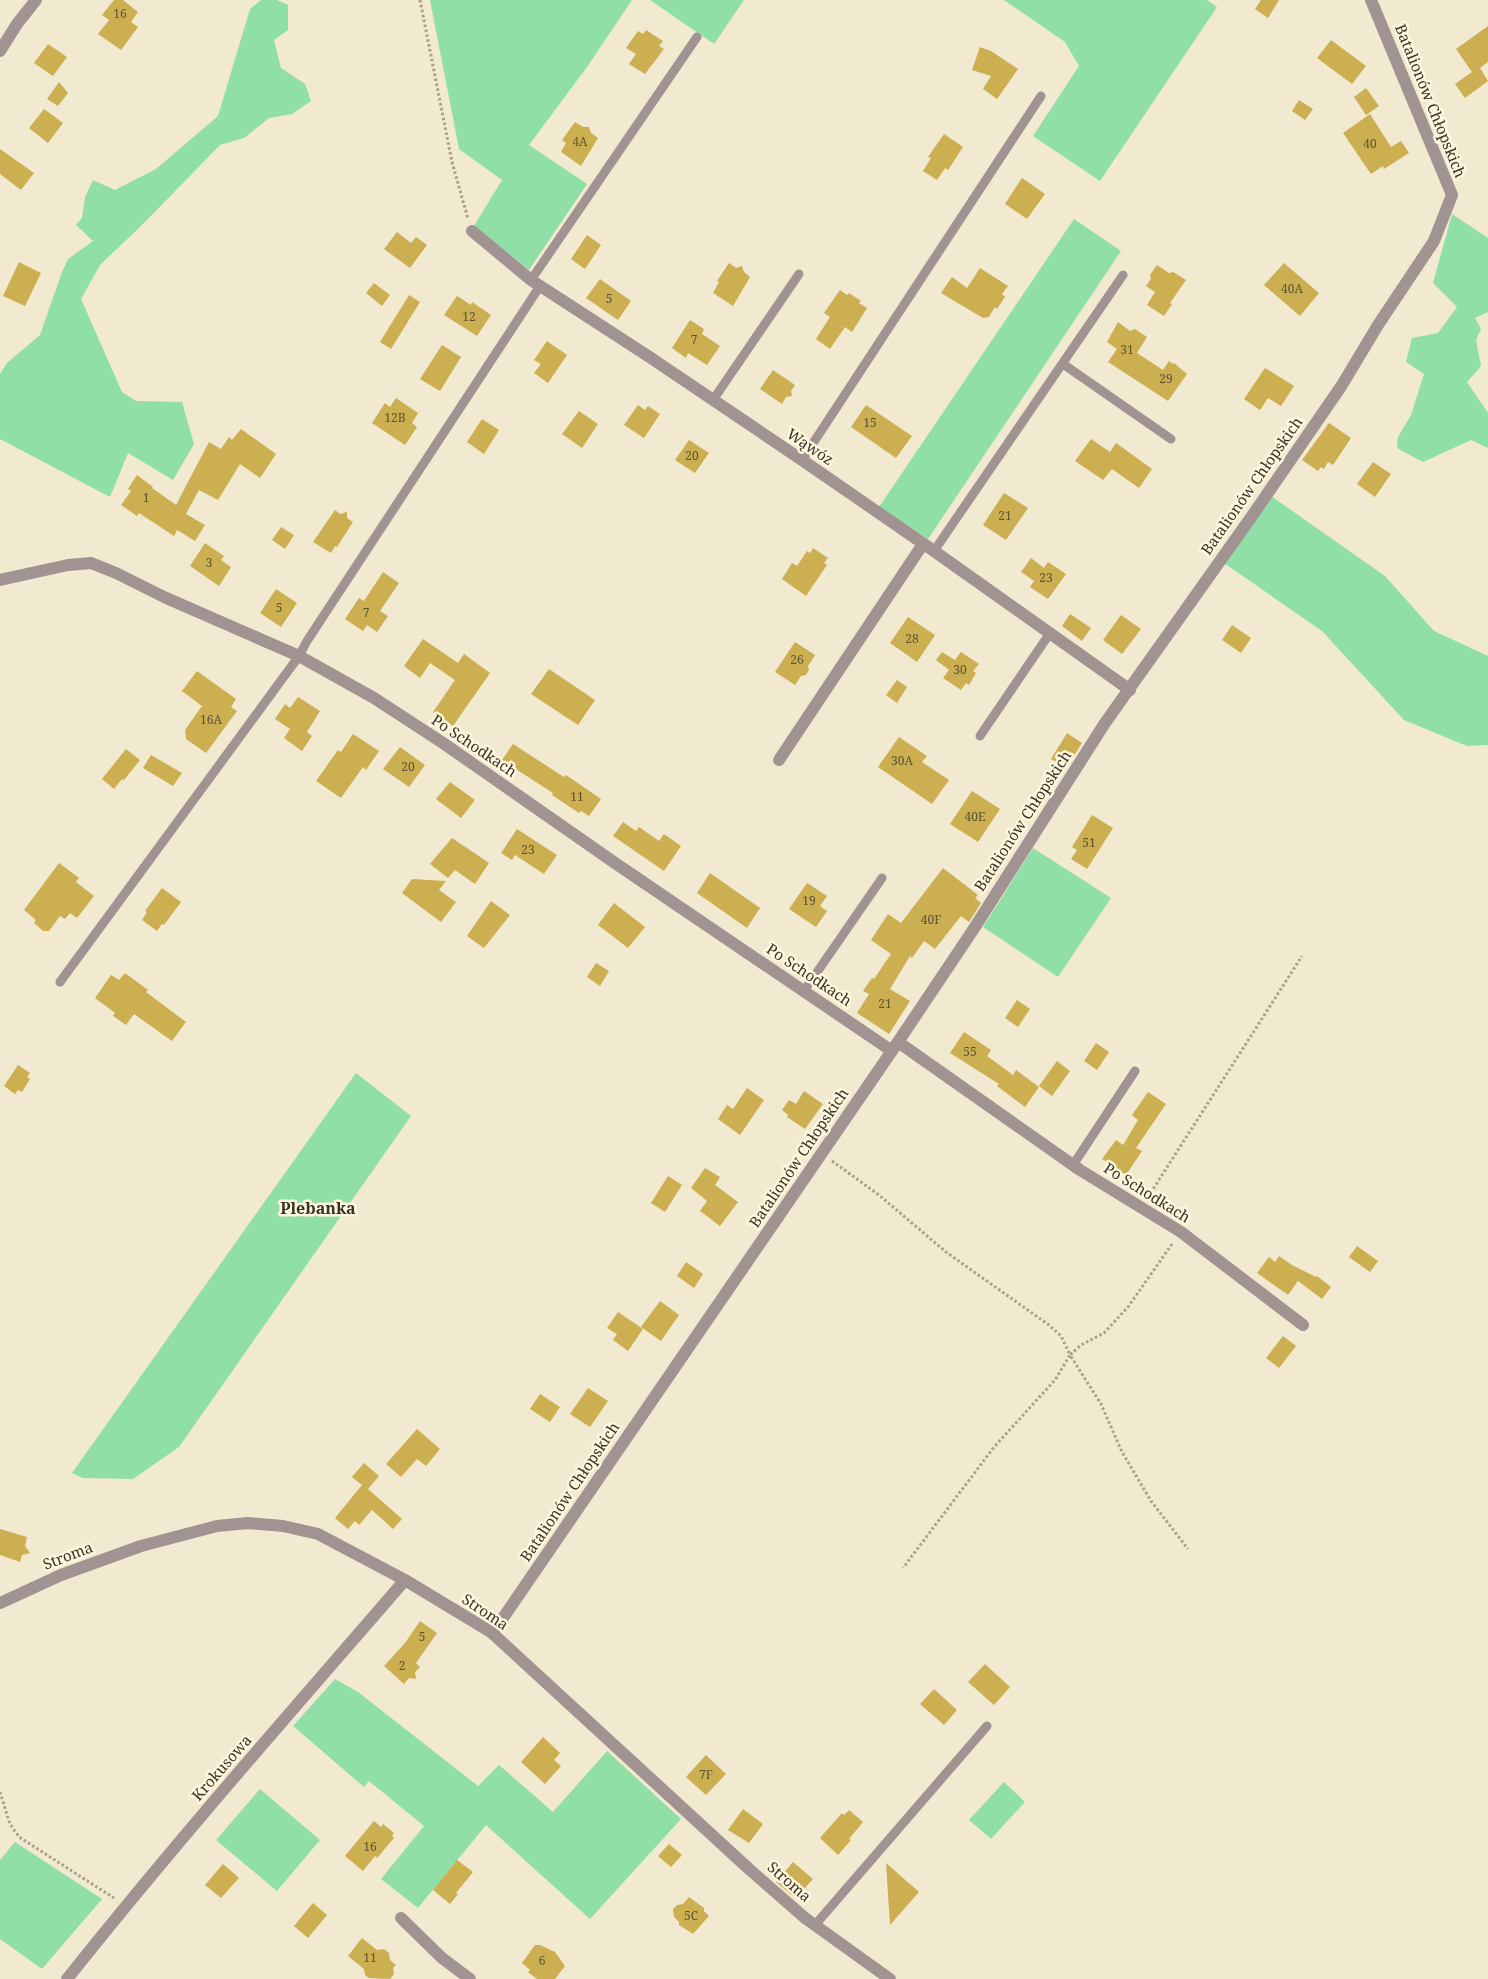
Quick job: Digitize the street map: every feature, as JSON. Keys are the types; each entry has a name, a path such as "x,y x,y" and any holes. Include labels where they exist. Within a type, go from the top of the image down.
{"street":[{"path":"0,52 17,24 36,0"},
{"name":"Batalionów Chłopskich","path":"491,1632 503,1618 895,1046 973,930 1105,723 1252,516 1342,384 1378,325 1434,241 1452,195 1371,0"},
{"name":"Wąwóz","path":"472,231 536,283 802,460 1130,690"},
{"path":"779,760 923,544"},
{"name":"Po Schodkach","path":"0,580 68,565 91,564 116,573 164,597 299,656 374,698 804,991 895,1046 1073,1165 1181,1232 1303,1325"},
{"name":"Stroma","path":"0,1603 61,1576 141,1546 217,1526 248,1523 283,1526 318,1534 405,1580 491,1632 749,1869 815,1925 890,1979"},
{"name":"Krokusowa","path":"67,1979 125,1905 140,1891 184,1836 405,1580"},
{"path":"401,1918 442,1958 470,1979"}],"lane":[{"path":"60,982 299,656 536,283 698,37"},
{"path":"802,460 1041,96"},
{"path":"714,400 799,274"},
{"path":"934,551 1123,275"},
{"path":"1063,364 1171,439"},
{"path":"980,736 1050,633"},
{"path":"804,991 882,878"},
{"path":"1073,1165 1135,1071"},
{"path":"815,1925 987,1726"}],"path":[{"path":"420,0 452,162 463,207"},
{"path":"1141,1208 1302,956"},
{"path":"822,1153 879,1195 946,1252 1049,1325 1061,1336 1070,1355 1101,1404 1122,1452 1151,1501 1188,1549"},
{"path":"903,1568 994,1447 1055,1380 1070,1355 1081,1345 1104,1333 1128,1307 1181,1232"},
{"path":"0,1792 10,1824 20,1838 125,1905"}],"green space":[{"path":"261,0 277,0 288,5 288,30 274,40 281,68 305,84 311,101 292,114 269,118 244,138 220,145 100,265 81,299 122,392 136,401 182,402 194,444 173,480 128,453 110,497 0,439 0,374 7,363 40,335 68,259 93,241 76,225 82,218 85,197 93,180 115,190 156,169 218,116 250,9"},
{"path":"430,0 632,0 587,67 529,145 587,184 529,270 474,226 502,180 459,149"},
{"path":"650,0 744,0 714,44"},
{"path":"1004,0 1207,0 1217,7 1100,181 1033,136 1079,66 1065,42"},
{"path":"1452,214 1488,238 1488,312 1475,318 1481,329 1476,340 1481,366 1467,382 1488,413 1488,448 1471,440 1423,462 1397,448 1398,437 1411,415 1424,374 1406,362 1412,338 1438,333 1457,307 1433,283"},
{"path":"1074,219 1121,251 928,539 879,507"},
{"path":"1271,496 1385,576 1434,631 1488,656 1488,745 1467,746 1404,720 1322,631 1224,563"},
{"path":"1033,848 1111,898 1058,977 983,927"},
{"path":"356,1073 411,1116 179,1447 133,1479 83,1478 72,1473"},
{"path":"335,1679 358,1692 478,1786 499,1765 553,1812 607,1751 681,1819 590,1919 486,1825 418,1908 381,1879 424,1826 369,1781 364,1787 293,1726"},
{"path":"1004,1782 1025,1802 991,1839 969,1820"},
{"path":"260,1789 320,1840 277,1891 216,1840"},
{"path":"15,1842 102,1899 42,1969 0,1939 0,1860"}],"building":[{"path":"114,0 123,0 138,12 131,22 138,27 121,50 98,34 109,20 102,15"},
{"path":"1261,0 1279,0 1268,18 1255,9"},
{"path":"1488,26 1488,62 1480,68 1488,81 1465,98 1455,84 1472,72 1456,49"},
{"path":"646,30 663,41 659,46 664,49 645,74 629,64 636,54 626,48 638,31 643,34"},
{"path":"1331,40 1366,66 1352,84 1317,58"},
{"path":"48,44 67,57 53,76 34,63"},
{"path":"980,47 991,51 1018,69 997,99 983,89 991,76 972,70"},
{"path":"59,82 68,93 58,106 47,99"},
{"path":"1366,88 1379,106 1366,115 1354,97"},
{"path":"1299,100 1313,109 1305,120 1292,111"},
{"path":"44,109 63,123 48,143 29,128"},
{"path":"1370,114 1391,147 1401,141 1409,153 1384,169 1383,166 1371,174 1343,133"},
{"path":"575,122 583,127 589,127 591,133 598,138 581,166 561,152 566,143 562,140"},
{"path":"944,134 963,147 948,170 945,168 937,180 923,171 931,158 928,157"},
{"path":"0,149 34,173 21,190 0,174"},
{"path":"1022,178 1045,194 1027,219 1005,204"},
{"path":"397,232 411,243 416,237 427,245 410,268 384,249"},
{"path":"587,235 601,245 585,269 571,259"},
{"path":"19,262 41,273 25,306 3,296"},
{"path":"729,263 736,268 742,266 744,272 750,277 733,306 713,293 719,282 717,281"},
{"path":"1284,263 1319,293 1300,316 1264,285"},
{"path":"1157,265 1169,273 1173,272 1186,280 1170,303 1172,304 1164,316 1147,305 1155,292 1146,286 1151,279 1150,275"},
{"path":"980,268 1008,286 1002,294 1005,297 997,309 995,307 989,317 983,318 941,293 952,277 967,288"},
{"path":"600,279 631,301 618,320 586,298"},
{"path":"374,283 390,295 382,306 366,293"},
{"path":"840,290 847,295 849,293 861,301 859,303 867,308 852,332 845,327 830,349 816,339 830,317 824,313"},
{"path":"409,295 420,302 391,349 380,342"},
{"path":"457,296 471,305 472,302 491,315 477,336 444,315"},
{"path":"690,320 704,329 702,334 720,346 707,365 688,353 686,358 672,348"},
{"path":"1118,322 1130,331 1135,329 1147,337 1137,353 1163,370 1169,361 1187,374 1168,401 1108,362 1117,349 1107,342"},
{"path":"547,341 567,355 548,383 534,373 541,364 534,360"},
{"path":"442,345 461,357 440,391 420,379"},
{"path":"1265,368 1294,386 1281,406 1268,398 1260,410 1244,399"},
{"path":"773,370 795,385 791,391 792,396 786,397 782,404 760,389"},
{"path":"396,398 418,413 412,423 417,427 405,445 372,423 385,403 390,407"},
{"path":"638,405 645,410 648,406 660,414 644,438 624,425"},
{"path":"866,405 912,436 896,458 851,427"},
{"path":"579,411 598,424 582,448 562,434"},
{"path":"482,419 499,430 484,454 467,442"},
{"path":"1329,423 1351,438 1333,465 1328,462 1324,469 1321,467 1318,471 1302,460"},
{"path":"241,429 276,454 260,478 240,464 218,500 199,490 186,514 205,525 195,541 177,530 174,536 139,513 137,516 121,505 131,491 128,489 137,475 176,505 209,442 221,449 229,437 232,440"},
{"path":"1091,439 1110,452 1116,443 1152,469 1139,488 1112,469 1103,480 1075,461"},
{"path":"689,440 709,453 695,473 675,460"},
{"path":"1373,462 1391,474 1375,497 1357,484"},
{"path":"1004,493 1028,508 1006,540 983,525"},
{"path":"335,510 340,514 347,512 347,518 353,522 331,553 313,542"},
{"path":"281,527 294,535 285,549 272,540"},
{"path":"205,543 224,556 221,560 231,567 219,586 190,566"},
{"path":"813,548 828,558 824,563 827,565 806,596 782,579 792,563 797,566 807,551 810,553"},
{"path":"1031,558 1044,568 1048,562 1066,574 1048,599 1030,587 1034,581 1021,572"},
{"path":"383,572 399,583 380,611 388,616 377,632 367,625 363,631 345,619 359,598 364,601"},
{"path":"276,589 297,603 281,627 260,613"},
{"path":"1070,614 1091,628 1082,641 1062,626"},
{"path":"1121,615 1141,629 1122,654 1103,640"},
{"path":"908,617 935,635 917,662 890,643"},
{"path":"1232,625 1251,638 1241,653 1222,640"},
{"path":"423,639 458,663 464,654 490,673 453,726 433,712 455,680 430,663 420,678 404,666"},
{"path":"795,642 815,655 808,666 809,670 806,675 801,676 795,685 775,672"},
{"path":"942,652 955,660 961,652 979,664 973,671 976,673 969,685 966,683 961,690 943,678 949,670 936,660"},
{"path":"549,669 595,700 578,725 531,694"},
{"path":"197,671 236,699 231,707 237,711 206,753 186,739 185,730 202,706 182,691"},
{"path":"897,680 907,687 897,703 886,695"},
{"path":"298,697 320,711 307,732 312,736 302,751 284,738 290,729 275,719 285,704 290,708"},
{"path":"1067,733 1082,743 1066,768 1051,759"},
{"path":"353,734 379,751 366,770 363,767 341,798 316,781 338,750 341,752"},
{"path":"899,737 927,756 922,762 949,780 932,804 878,767"},
{"path":"513,744 564,777 566,775 601,799 589,816 581,811 579,813 552,795 553,793 502,760"},
{"path":"400,747 425,765 409,787 383,769"},
{"path":"126,749 140,760 114,789 102,779"},
{"path":"151,755 182,773 173,786 143,768"},
{"path":"450,782 475,800 461,818 436,799"},
{"path":"972,791 1000,809 978,842 950,824"},
{"path":"1092,815 1113,828 1087,869 1071,859 1077,850 1072,847"},
{"path":"623,822 636,831 639,827 659,841 664,834 681,846 664,871 613,836"},
{"path":"517,829 557,855 544,874 515,855 512,860 501,853"},
{"path":"452,838 489,863 475,884 455,870 448,878 430,864"},
{"path":"59,863 79,878 76,882 94,896 77,918 70,913 65,919 60,916 49,931 43,931 34,923 36,920 24,910"},
{"path":"943,868 978,895 975,898 981,903 969,922 961,916 935,949 924,941 912,958 910,956 890,989 910,1001 889,1034 857,1013 869,994 863,991 872,978 874,979 891,954 871,940 888,914 901,923"},
{"path":"710,873 760,908 747,928 697,893"},
{"path":"412,879 446,881 439,890 456,902 441,922 402,893"},
{"path":"807,883 827,896 820,906 827,911 816,927 789,909"},
{"path":"162,888 181,902 164,925 162,924 157,931 142,920 147,912 145,911"},
{"path":"491,901 510,915 484,948 467,936"},
{"path":"614,903 645,927 628,948 598,925"},
{"path":"596,963 609,971 600,986 587,977"},
{"path":"125,973 148,990 146,992 186,1022 172,1041 134,1014 126,1025 113,1016 115,1013 95,998 111,975 119,980"},
{"path":"1017,1000 1030,1009 1018,1027 1005,1018"},
{"path":"964,1032 991,1050 987,1056 1013,1075 1016,1070 1039,1087 1025,1107 997,1086 999,1084 950,1053"},
{"path":"1096,1043 1109,1052 1097,1070 1084,1061"},
{"path":"1057,1061 1070,1071 1052,1096 1039,1086"},
{"path":"18,1065 30,1073 27,1077 30,1079 22,1092 18,1090 15,1094 4,1086"},
{"path":"747,1088 764,1100 740,1135 718,1119 727,1105 733,1109"},
{"path":"804,1091 823,1104 805,1129 787,1117 788,1115 782,1110 789,1100 796,1104"},
{"path":"1148,1092 1166,1104 1136,1148 1142,1151 1126,1175 1120,1171 1118,1175 1108,1168 1111,1164 1102,1159 1116,1140 1123,1145 1138,1120 1132,1115"},
{"path":"705,1168 720,1177 715,1185 738,1202 720,1226 700,1211 707,1201 691,1188"},
{"path":"668,1176 682,1185 665,1212 651,1203"},
{"path":"1357,1246 1378,1261 1370,1272 1349,1257"},
{"path":"1279,1256 1292,1265 1317,1276 1331,1287 1322,1299 1298,1281 1288,1295 1257,1273 1269,1257 1275,1262"},
{"path":"686,1262 703,1274 694,1288 677,1276"},
{"path":"660,1301 679,1315 661,1341 641,1327"},
{"path":"618,1312 643,1329 628,1351 613,1340 617,1334 607,1328"},
{"path":"1283,1336 1296,1346 1279,1368 1266,1358"},
{"path":"588,1388 608,1401 590,1427 570,1414"},
{"path":"540,1394 560,1407 550,1422 530,1409"},
{"path":"417,1429 440,1449 426,1466 417,1459 401,1477 386,1464"},
{"path":"364,1463 379,1476 368,1489 402,1519 393,1529 372,1510 359,1525 355,1521 348,1529 335,1518 362,1485 352,1477"},
{"path":"0,1529 27,1537 25,1546 30,1553 22,1555 20,1562 0,1555"},
{"path":"420,1621 437,1633 416,1663 420,1667 415,1672 416,1679 409,1678 404,1684 384,1666 405,1643"},
{"path":"985,1664 1010,1687 994,1705 968,1682"},
{"path":"934,1689 957,1710 944,1725 920,1704"},
{"path":"543,1737 560,1753 554,1760 561,1766 545,1784 521,1762"},
{"path":"706,1755 726,1774 706,1795 686,1777"},
{"path":"743,1809 763,1824 749,1843 728,1830"},
{"path":"849,1810 863,1822 838,1855 820,1838 842,1813 844,1815"},
{"path":"374,1821 381,1827 383,1824 394,1833 392,1836 394,1838 377,1858 375,1856 363,1871 345,1856"},
{"path":"669,1844 682,1855 671,1867 658,1856"},
{"path":"457,1860 473,1872 456,1893 458,1894 450,1904 433,1890"},
{"path":"793,1862 813,1879 798,1896 795,1893 793,1896 776,1882"},
{"path":"886,1863 919,1892 890,1925"},
{"path":"223,1864 239,1878 221,1898 205,1885"},
{"path":"689,1897 704,1908 704,1911 709,1916 693,1934 679,1925 679,1922 674,1917 673,1909 677,1905 683,1904"},
{"path":"313,1903 327,1915 308,1938 294,1926"},
{"path":"362,1938 377,1950 384,1949 389,1953 390,1960 396,1965 393,1968 394,1974 390,1979 369,1978 365,1975 364,1969 348,1956"},
{"path":"535,1945 540,1945 555,1952 565,1966 555,1979 537,1979 528,1972 530,1970 522,1963"}],"district":[{"name":"Plebanka","path":"318,1208"}]}
